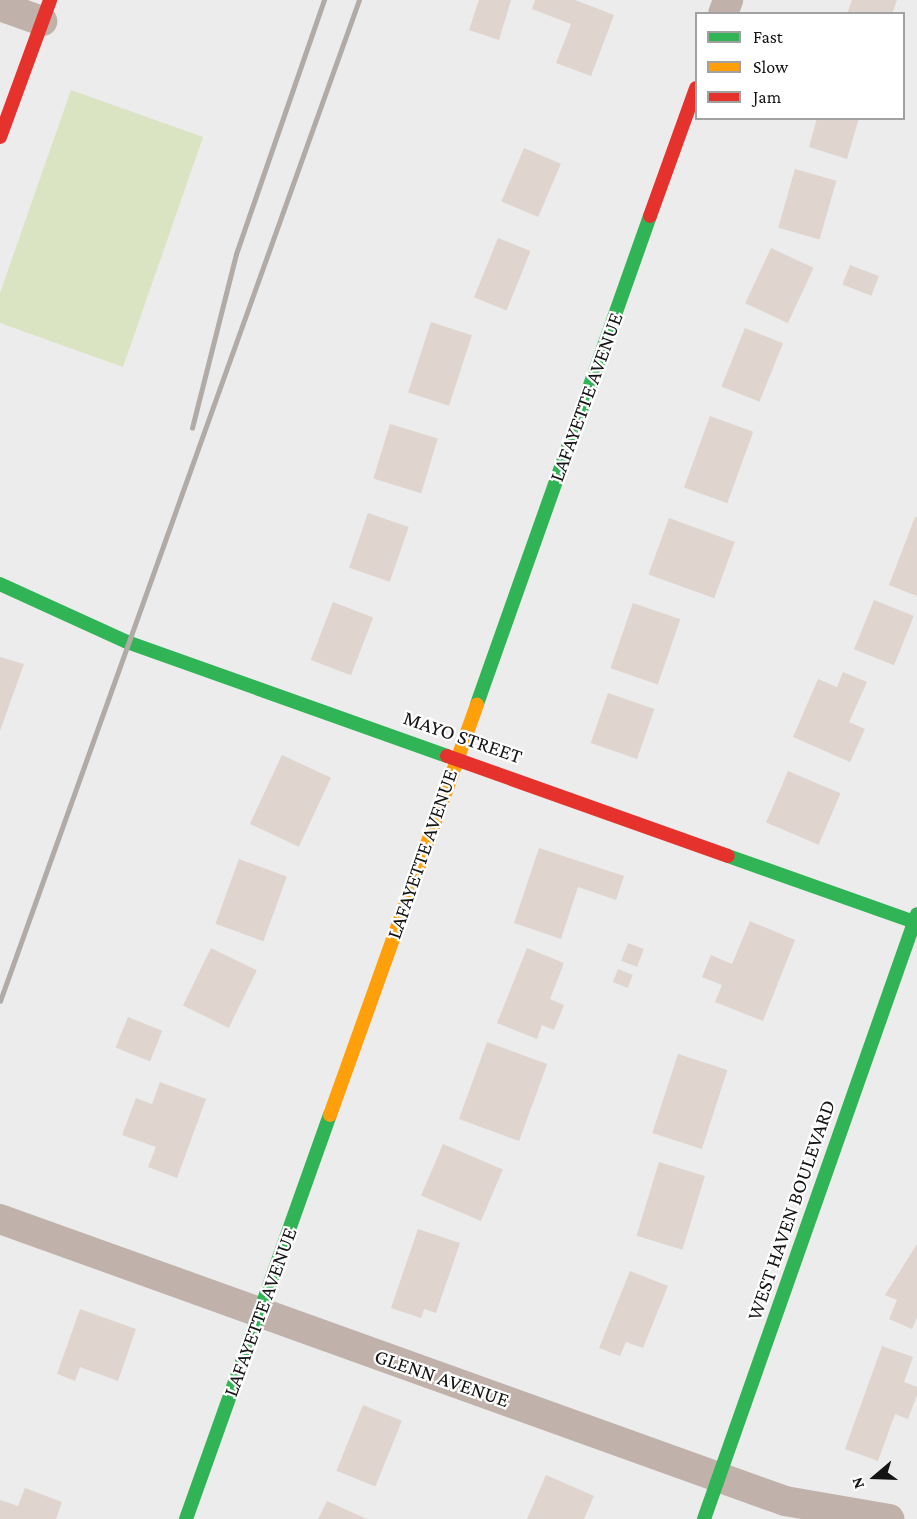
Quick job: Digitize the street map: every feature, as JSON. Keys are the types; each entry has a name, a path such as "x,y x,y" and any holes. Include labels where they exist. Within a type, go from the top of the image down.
{"street":[{"path":"0,6 46,11 0,137"},
{"name":"LAFAYETTE AVENUE","path":"186,1519 456,756 695,91"},
{"name":"MAYO STREET","path":"0,585 127,642 916,919"},
{"name":"WEST HAVEN BOULEVARD","path":"704,1519 916,919"},
{"name":"GLENN AVENUE","path":"0,1219 785,1501 889,1519"}],"green space":[{"path":"71,90 203,137 123,367 0,323 0,293"}],"building":[{"path":"479,0 511,0 499,40 469,30"},
{"path":"535,0 575,0 614,15 591,76 556,63 571,24 532,9"},
{"path":"852,0 897,0 893,12 848,12"},
{"path":"816,120 858,120 847,159 809,147"},
{"path":"524,148 561,164 538,217 501,201"},
{"path":"795,169 836,181 820,239 778,228"},
{"path":"498,238 530,251 506,310 474,297"},
{"path":"771,248 814,268 788,323 745,303"},
{"path":"850,265 879,276 871,296 842,285"},
{"path":"431,322 472,335 449,406 408,392"},
{"path":"745,328 783,343 759,402 721,386"},
{"path":"710,416 753,432 727,503 684,487"},
{"path":"390,424 438,439 421,493 373,479"},
{"path":"368,513 409,527 390,582 349,568"},
{"path":"915,517 917,517 917,596 889,585"},
{"path":"669,518 735,542 714,598 648,574"},
{"path":"874,600 914,616 894,665 854,649"},
{"path":"333,602 373,617 351,675 311,660"},
{"path":"633,603 680,619 658,685 611,668"},
{"path":"0,657 24,664 0,731"},
{"path":"843,672 867,682 849,722 865,729 850,762 793,737 818,679 837,687"},
{"path":"608,693 654,709 637,759 591,743"},
{"path":"282,755 331,778 299,847 250,824"},
{"path":"788,771 840,793 819,845 766,823"},
{"path":"539,848 624,876 616,900 578,887 561,939 514,923"},
{"path":"239,859 287,876 263,941 215,924"},
{"path":"750,921 795,940 763,1021 715,1002 722,985 702,977 711,955 732,964"},
{"path":"628,943 644,949 637,967 621,961"},
{"path":"211,948 257,970 229,1028 183,1006"},
{"path":"527,948 564,963 550,999 564,1005 554,1030 542,1025 537,1039 497,1023"},
{"path":"618,969 633,975 628,988 613,982"},
{"path":"128,1017 162,1031 150,1061 116,1048"},
{"path":"487,1042 547,1064 519,1141 459,1119"},
{"path":"678,1054 727,1070 702,1149 652,1133"},
{"path":"160,1082 206,1099 177,1178 148,1167 156,1147 122,1135 136,1098 152,1104"},
{"path":"443,1144 503,1169 481,1221 421,1196"},
{"path":"659,1162 705,1176 682,1250 636,1236"},
{"path":"418,1229 460,1243 436,1313 424,1309 421,1318 391,1308"},
{"path":"917,1244 917,1318 912,1329 889,1319 897,1300 885,1295"},
{"path":"630,1271 668,1286 643,1348 626,1342 620,1356 599,1348"},
{"path":"80,1309 136,1329 118,1381 80,1367 75,1381 57,1374"},
{"path":"882,1346 913,1357 904,1382 917,1387 917,1395 908,1419 895,1414 878,1461 845,1449"},
{"path":"363,1405 402,1421 375,1487 336,1471"},
{"path":"546,1475 594,1496 584,1519 527,1519"},
{"path":"25,1488 62,1502 56,1519 0,1519 0,1500 18,1506"},
{"path":"327,1501 367,1519 318,1519"}],"railway":[{"path":"192,428 236,254 324,0"},
{"path":"0,1001 359,0"}],"traffic: fast":[{"path":"477,704 650,216"},
{"path":"0,584 127,642 447,756"},
{"path":"728,856 914,922"},
{"path":"704,1519 917,914"},
{"path":"186,1519 330,1115"}],"traffic: slow":[{"path":"330,1115 477,704"}],"traffic: jam":[{"path":"0,137 50,0"},
{"path":"650,216 695,91"},
{"path":"447,756 728,856"}]}
